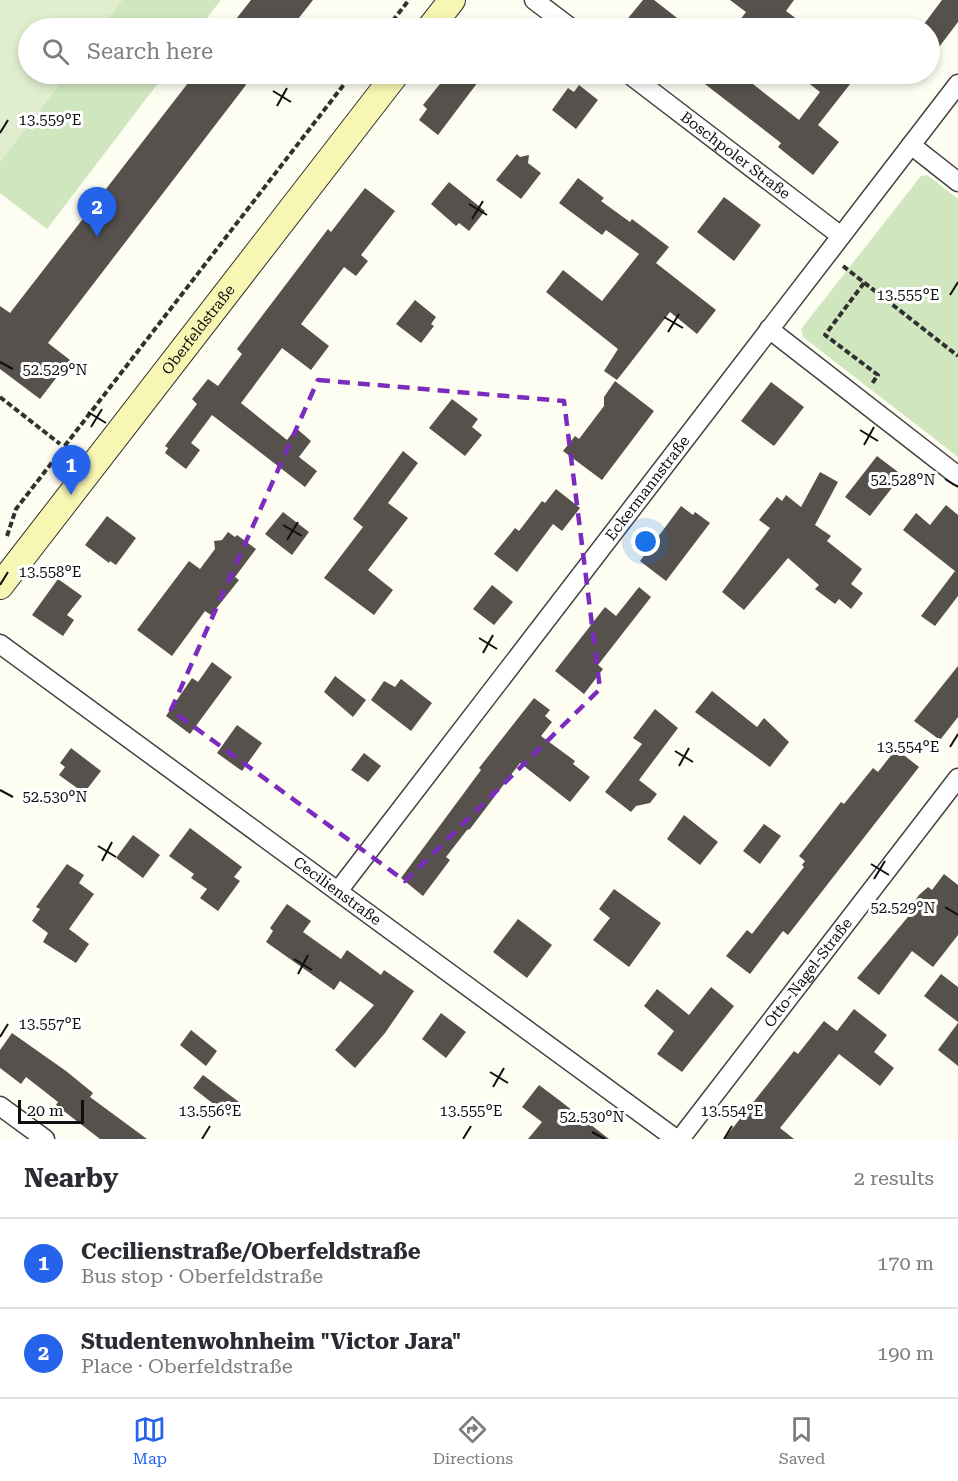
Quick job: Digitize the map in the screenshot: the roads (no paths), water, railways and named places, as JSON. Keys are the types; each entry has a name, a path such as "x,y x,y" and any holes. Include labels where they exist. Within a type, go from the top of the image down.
{"street":[{"path":"438,18 452,0"},
{"path":"534,0 558,18"},
{"name":"Oberfeldstraße","path":"0,586 388,84"},
{"name":"Boschpoler Straße","path":"642,84 841,236"},
{"name":"Eckermannstraße","path":"338,891 958,84"},
{"path":"911,145 958,182"},
{"path":"769,329 958,476"},
{"name":"Cecilienstraße","path":"0,644 678,1139"},
{"name":"Otto-Nagel-Straße","path":"678,1139 958,778"},
{"path":"0,1106 45,1139"}],"place":[{"name":"Studentenwohnheim \"Victor Jara\"","path":"97,237"},
{"name":"Cecilienstraße/Oberfeldstraße","path":"71,495"}]}
